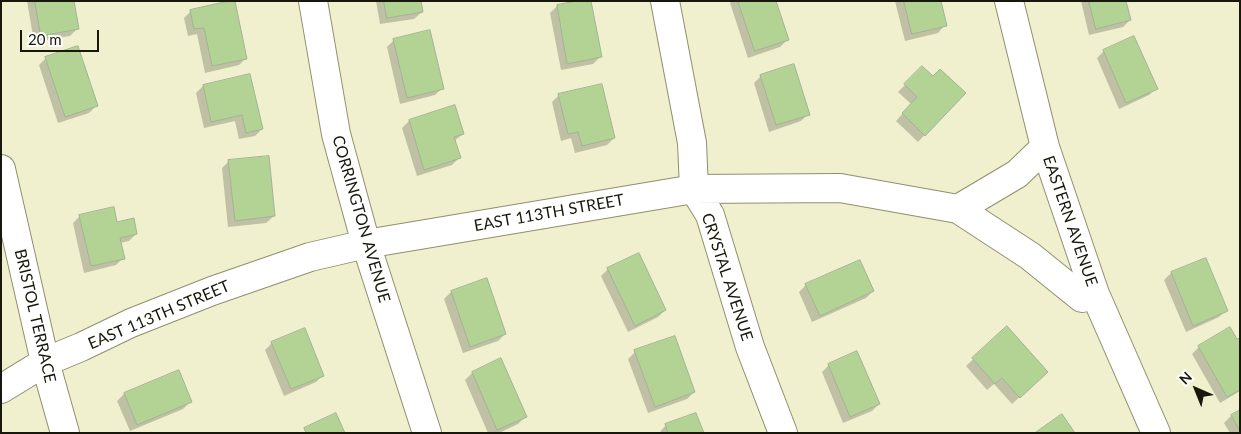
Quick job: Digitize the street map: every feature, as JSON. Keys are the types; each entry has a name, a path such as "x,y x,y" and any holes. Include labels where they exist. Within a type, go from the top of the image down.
{"street":[{"name":"CORRINGTON AVENUE","path":"313,1 336,134 366,244 427,433"},
{"name":"CRYSTAL AVENUE","path":"665,1 692,143 694,189 710,215 750,347 783,433"},
{"name":"EASTERN AVENUE","path":"1009,1 1045,147 1095,294 1156,433"},
{"path":"958,209 1017,174 1045,147"},
{"name":"BRISTOL TERRACE","path":"1,169 44,362 65,433"},
{"name":"EAST 113TH STREET","path":"1,389 44,362 82,347 131,323 212,291 310,257 366,244 694,189 840,188 958,209 1030,256 1082,298 1095,294"}],"building":[{"path":"35,1 74,1 79,29 41,36"},
{"path":"235,1 247,59 212,66 204,28 194,29 190,10"},
{"path":"384,1 421,1 423,12 387,18"},
{"path":"577,1 591,1 602,57 567,64 557,5"},
{"path":"738,1 776,1 789,40 755,51"},
{"path":"904,1 941,1 947,26 912,34"},
{"path":"1089,1 1126,1 1131,20 1096,29"},
{"path":"430,30 444,89 407,98 393,39"},
{"path":"1134,36 1158,89 1126,103 1103,50"},
{"path":"78,46 98,106 65,117 45,57"},
{"path":"794,64 810,115 776,125 760,75"},
{"path":"922,66 933,76 940,69 966,93 925,136 902,113 917,97 904,84"},
{"path":"250,74 263,129 246,133 242,115 211,122 203,85"},
{"path":"602,84 615,138 582,146 578,132 568,134 558,94"},
{"path":"455,105 464,134 454,137 461,158 424,170 409,120"},
{"path":"269,156 275,216 235,221 228,160"},
{"path":"114,207 117,222 134,218 137,234 120,238 125,259 91,266 79,215"},
{"path":"639,253 666,310 635,326 607,268"},
{"path":"1206,258 1228,311 1193,326 1171,272"},
{"path":"860,260 874,291 820,316 805,284"},
{"path":"487,278 506,334 470,347 451,291"},
{"path":"1007,326 1048,372 1020,398 1002,378 995,384 972,358"},
{"path":"1230,327 1237,339 1240,338 1240,390 1227,397 1198,346"},
{"path":"305,328 324,376 291,389 271,342"},
{"path":"675,336 695,392 655,407 634,350"},
{"path":"857,351 880,404 850,417 828,364"},
{"path":"501,358 527,417 497,430 472,372"},
{"path":"179,370 192,402 137,425 124,393"},
{"path":"1240,410 1240,431 1231,415"},
{"path":"336,413 345,433 306,433 304,428"},
{"path":"696,413 704,433 668,433 665,424"},
{"path":"1062,414 1075,433 1035,433"}]}
